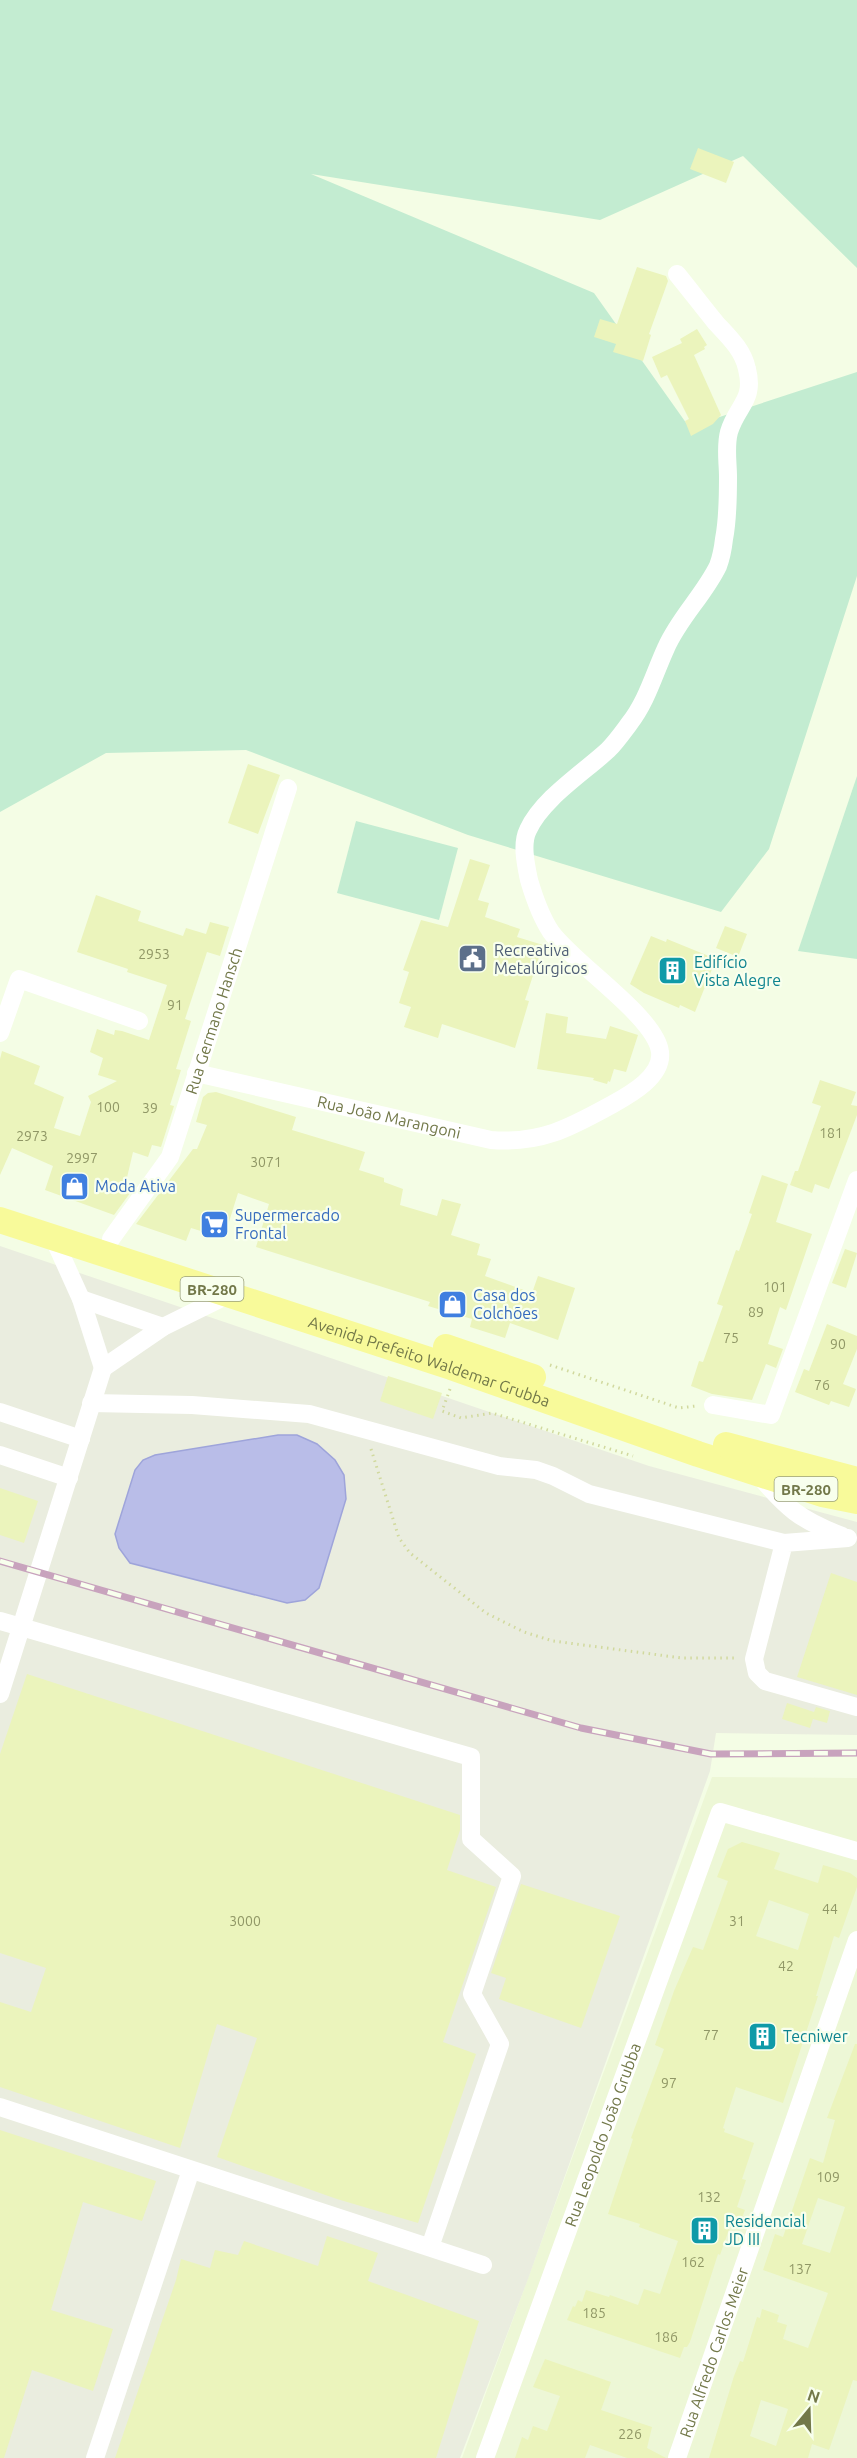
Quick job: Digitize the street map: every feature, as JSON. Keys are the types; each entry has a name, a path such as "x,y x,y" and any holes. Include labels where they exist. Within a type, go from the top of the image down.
{"highway":[{"name":"Avenida Prefeito Waldemar Grubba","path":"0,1203 489,1361 663,1425 768,1457 857,1480"},
{"name":"Avenida Prefeito Waldemar Grubba","path":"0,1220 456,1369 822,1494 857,1501"}],"street":[{"name":"Rua João Marangoni","path":"196,1073 491,1140 511,1142 548,1136 581,1122 647,1082 656,1068 661,1055 656,1038 619,998 550,931 532,889 525,862 527,831 546,805 610,748 632,720 655,681 666,648 675,630 719,564 725,536 728,476 726,452 729,431 746,401 750,386 747,365 735,342 677,274"},
{"name":"Rua Germano Hansch","path":"111,1239 170,1157 288,788"},
{"path":"0,1033 19,979 139,1021"},
{"path":"712,1405 771,1415 857,1180"},
{"path":"0,1694 103,1368 81,1299 53,1238"},
{"path":"103,1368 163,1327 228,1295"},
{"path":"81,1299 163,1327"},
{"path":"91,1403 192,1405 309,1414 499,1466 536,1470 589,1494 784,1543 853,1539"},
{"path":"0,1412 81,1439"},
{"path":"0,1455 69,1478"},
{"path":"756,1472 781,1502 795,1514 815,1526 853,1539"},
{"path":"784,1543 754,1659 757,1673 765,1681 857,1707"},
{"path":"0,1621 471,1757 471,1839 512,1876 472,1994 500,2044 430,2247"},
{"name":"Rua Leopoldo João Grubba","path":"485,2458 720,1812 857,1851"},
{"name":"Rua Alfredo Carlos Meier","path":"677,2458 857,1940"},
{"path":"0,2107 483,2265"},
{"path":"95,2458 191,2170"}],"path":[{"path":"456,1369 442,1411 461,1418 492,1413 638,1457"},
{"path":"570,1371 678,1408"},
{"path":"364,1429 399,1538 410,1553 486,1613 524,1632 553,1641 682,1658 754,1659"}],"shaded area":[{"path":"0,0 857,0 857,268 743,156 600,220 311,174 594,293 689,427 857,372 857,576 769,849 721,912 468,835 246,750 106,753 0,812"},
{"path":"857,776 857,959 798,951"},
{"path":"356,821 458,848 439,920 337,893"},
{"path":"0,1246 649,1466 857,1522 857,1735 716,1733 710,1771 528,2279 460,2458 0,2458"},
{"path":"712,1777 857,1778 857,2458 462,2458"}],"water":[{"path":"278,1435 297,1435 317,1444 335,1460 344,1475 346,1499 319,1588 305,1600 287,1603 130,1563 119,1548 115,1534 135,1470 143,1460 155,1455"}],"building":[{"path":"698,148 734,162 726,183 690,169"},
{"path":"637,267 666,276 668,281 649,334 651,335 643,361 613,352 616,344 594,337 600,319 617,324"},
{"path":"697,329 707,345 705,349 694,355 721,415 713,424 691,436 685,421 689,419 667,375 661,378 652,357 682,343 680,339"},
{"path":"248,764 280,775 258,834 228,823"},
{"path":"470,859 490,865 478,900 489,903 485,917 520,929 517,937 543,945 525,1000 529,1001 515,1048 442,1024 438,1038 404,1027 411,1007 399,1003 409,972 403,970 421,920 448,927"},
{"path":"96,895 141,911 138,921 183,936 186,928 206,934 210,922 229,927 220,956 207,952 185,1019 191,1021 176,1069 181,1070 170,1105 174,1106 161,1147 152,1145 148,1157 133,1152 125,1186 133,1189 114,1215 45,1190 53,1166 12,1148 0,1175 0,1059 2,1051 40,1066 34,1084 64,1097 54,1128 80,1136 91,1102 88,1096 117,1081 98,1075 103,1058 90,1052 97,1029 114,1035 115,1030 122,1031 149,1040 167,985 77,952"},
{"path":"725,926 747,934 738,957 716,948"},
{"name":"Edifício Vista Alegre","path":"651,936 666,942 667,939 716,959 695,1012 680,1005 679,1008 644,993 630,984"},
{"path":"546,1013 568,1017 566,1033 606,1039 610,1026 638,1035 626,1072 614,1069 610,1082 608,1081 607,1084 593,1080 594,1078 537,1069"},
{"path":"820,1080 856,1092 851,1105 857,1106 857,1115 829,1189 815,1184 812,1193 790,1185 795,1171 798,1171 821,1106 812,1103"},
{"path":"216,1092 296,1117 292,1130 365,1152 359,1170 384,1178 384,1182 403,1189 400,1205 437,1216 442,1199 461,1204 451,1235 480,1244 477,1255 491,1259 485,1276 532,1293 538,1276 575,1288 558,1340 510,1323 505,1338 470,1327 472,1319 428,1306 430,1302 256,1247 269,1204 238,1193 224,1238 191,1228 186,1241 136,1224 193,1149 197,1149 207,1125 196,1122 203,1097 208,1093"},
{"path":"762,1175 788,1184 776,1222 812,1234 786,1310 780,1307 768,1344 783,1349 776,1368 766,1364 752,1400 712,1394 691,1386 699,1361 703,1362 723,1306 717,1304 736,1250 739,1251 752,1214 749,1213"},
{"path":"845,1249 857,1253 846,1288 832,1283"},
{"path":"827,1324 857,1336 857,1349 843,1384 856,1389 849,1407 831,1401 829,1405 795,1392 804,1369 809,1371"},
{"path":"388,1376 442,1393 433,1419 380,1401"},
{"path":"0,1488 38,1501 24,1543 0,1535"},
{"path":"831,1573 857,1582 857,1695 797,1677"},
{"path":"27,1674 460,1815 460,1830 447,1870 496,1887 443,2042 476,2054 418,2223 337,2199 217,2157 257,2038 217,2024 180,2148 0,2087 0,2002 31,2012 46,1968 0,1953 0,1754"},
{"path":"787,1703 814,1712 816,1707 830,1711 827,1723 813,1719 810,1728 782,1719"},
{"path":"742,1842 780,1853 774,1869 818,1883 823,1865 850,1873 857,1878 857,1887 839,1938 834,1936 816,1996 818,1996 783,2103 736,2087 723,2128 724,2132 754,2143 742,2179 746,2180 737,2207 745,2210 740,2223 732,2221 720,2255 718,2254 690,2342 687,2347 684,2347 680,2358 567,2320 578,2300 582,2302 586,2290 609,2297 610,2295 638,2305 644,2289 660,2294 678,2241 639,2227 640,2224 608,2214 633,2139 631,2138 664,2049 655,2045 674,1991 693,1947 703,1950 728,1881 717,1877 728,1849","holes":["769,1900 809,1914 798,1950 756,1936"]},
{"path":"521,1884 620,1916 581,2028 499,1999 506,1978 491,1973"},
{"path":"855,2044 857,2044 857,2381 853,2380 829,2450 812,2444 808,2458 709,2458 734,2376 740,2361 743,2362 757,2317 760,2318 762,2309 779,2315 777,2322 787,2325 783,2339 808,2348 828,2293 763,2270 775,2234 783,2237 810,2158 823,2163 835,2120 827,2118","holes":["818,2198 845,2207 830,2253 802,2244","761,2400 788,2409 776,2446 750,2436"]},
{"path":"0,2130 156,2181 142,2221 83,2202 51,2310 113,2329 93,2391 32,2370 4,2458 0,2458"},
{"path":"327,2236 378,2253 368,2281 479,2321 436,2458 115,2458 176,2280 181,2259 210,2268 215,2250 238,2255 244,2241 318,2266"},
{"path":"545,2359 611,2382 601,2410 652,2427 647,2448 666,2458 627,2458 590,2445 585,2458 515,2458 522,2437 528,2440 533,2426 547,2431 560,2396 533,2387"}],"railway":[{"path":"0,1561 581,1728 711,1754 857,1753"}],"place":[{"name":"Recreativa Metalúrgicos","path":"473,959"},
{"name":"Edifício Vista Alegre","path":"673,971"},
{"name":"Moda Ativa","path":"74,1186"},
{"name":"Supermercado Frontal","path":"214,1224"},
{"name":"Casa dos Colchões","path":"452,1304"},
{"name":"Tecniwer","path":"762,2036"},
{"name":"Residencial JD III","path":"704,2230"}]}
